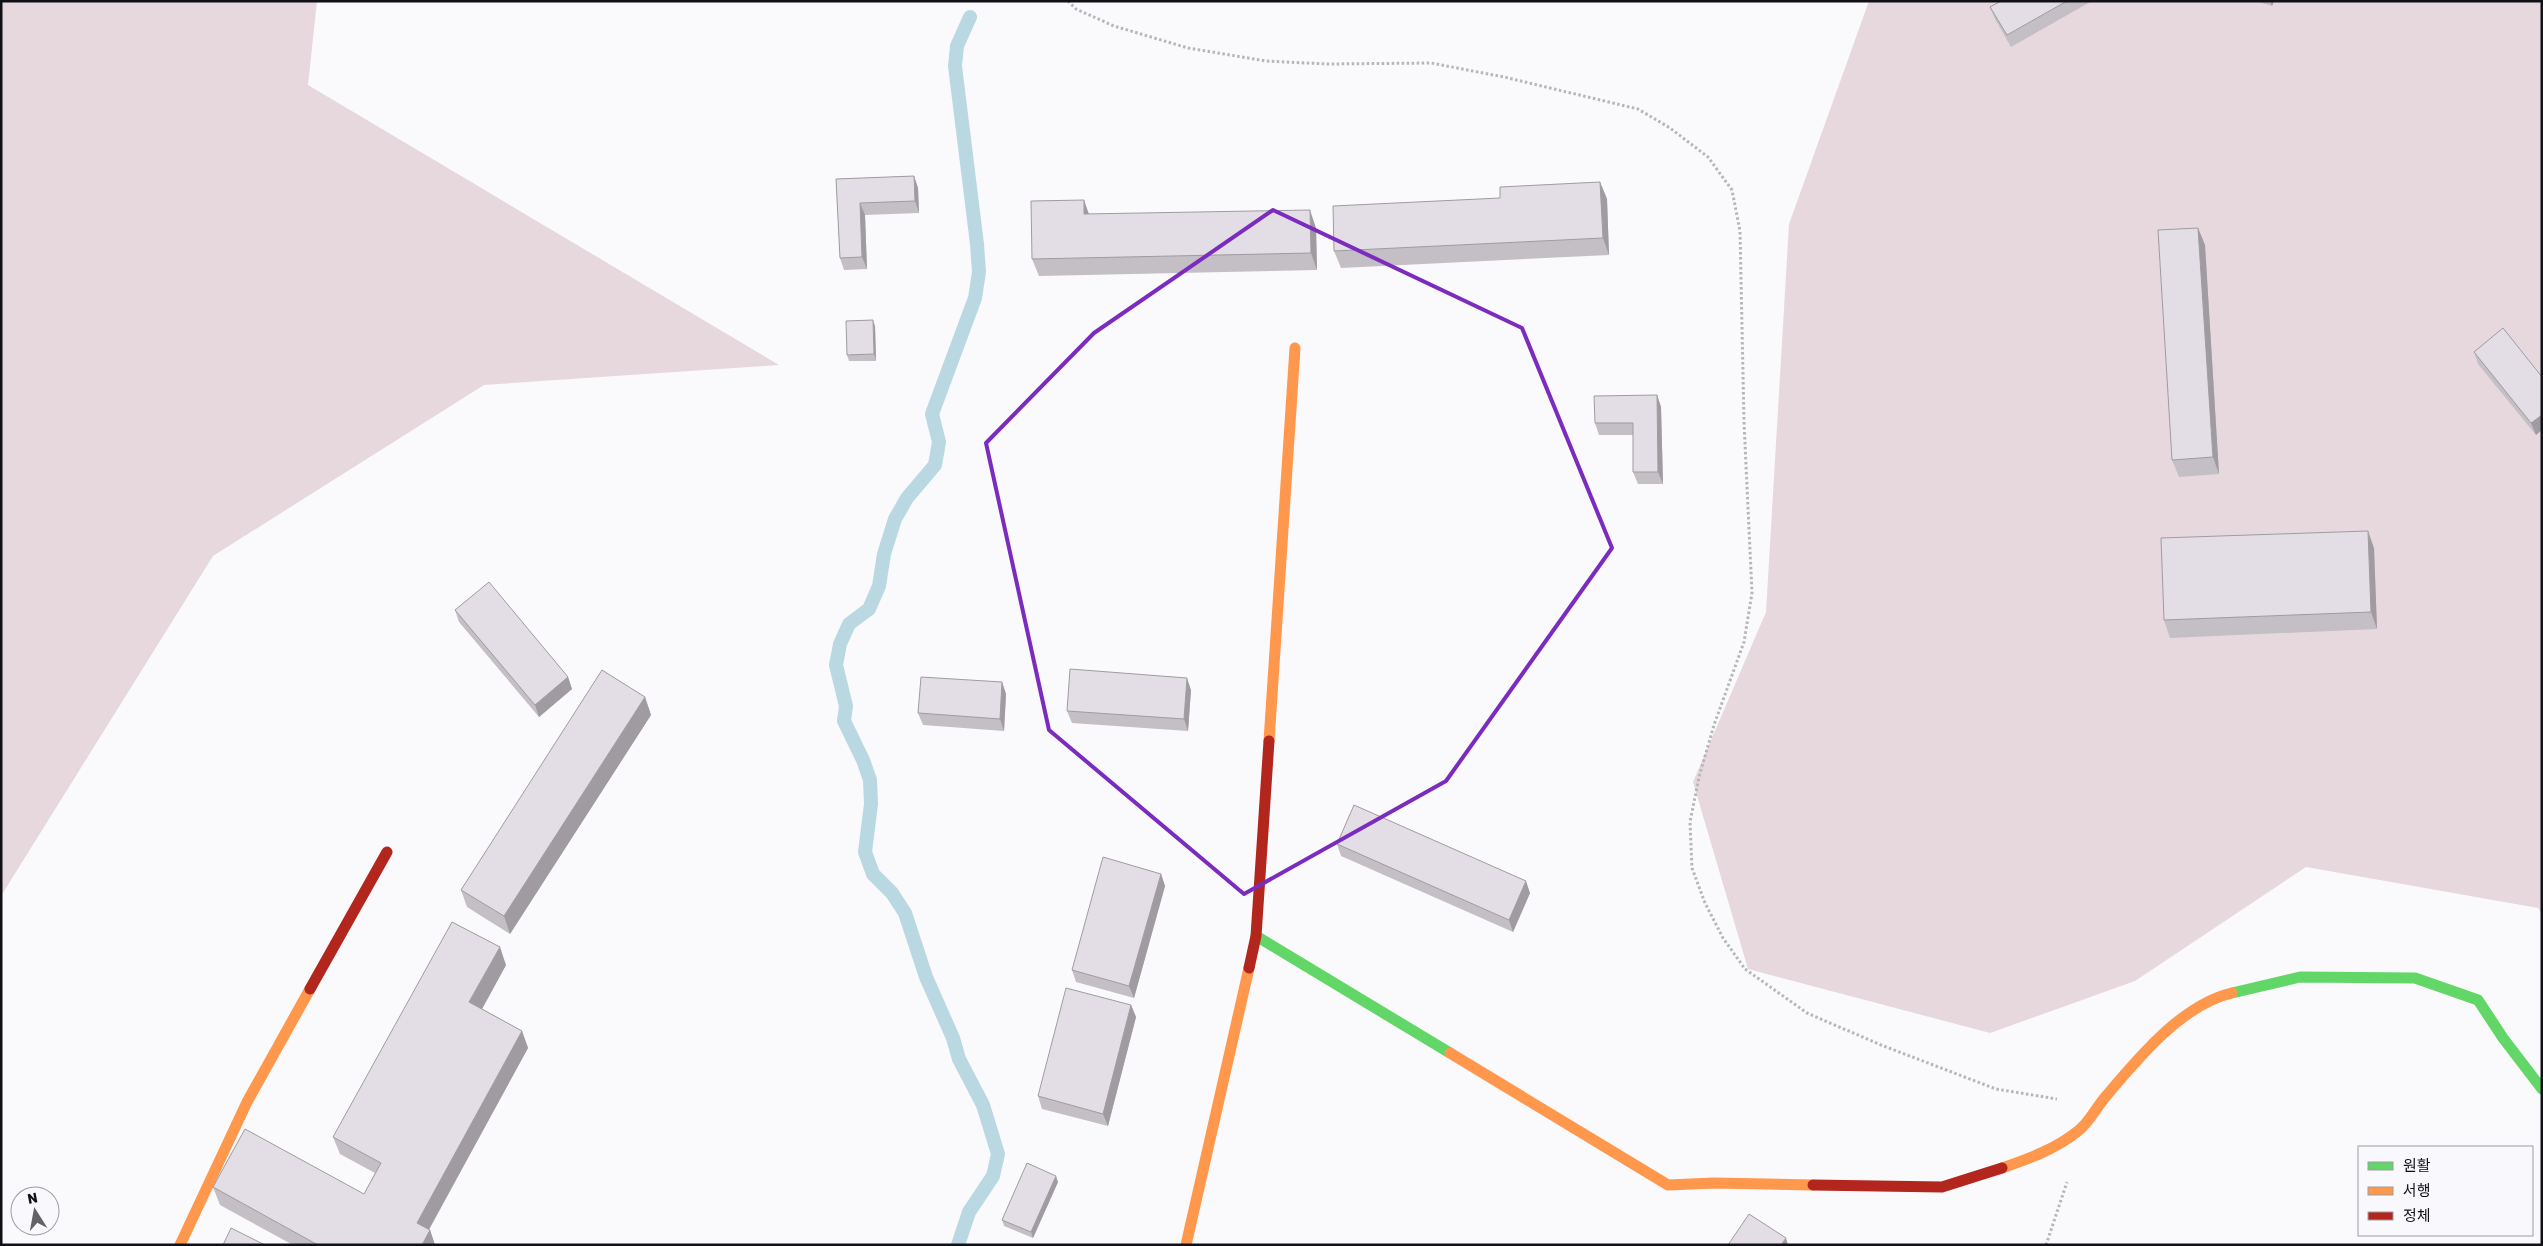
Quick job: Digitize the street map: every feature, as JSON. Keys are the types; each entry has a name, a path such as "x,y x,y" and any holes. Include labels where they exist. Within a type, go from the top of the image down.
{"street":[{"path":"1186,1245 1256,936 1295,348"},
{"path":"180,1245 247,1102 387,852"},
{"path":"1256,936 1668,1185 1714,1183 1942,1187 1985,1176 2040,1154 2078,1131 2108,1094 2175,1022 2214,997 2300,977 2415,978 2478,1000 2503,1038 2542,1089"}],"path":[{"path":"1068,1 1076,9 1114,26 1188,48 1266,61 1327,64 1431,63 1504,77 1638,109 1670,128 1708,156 1732,190 1740,231 1744,422 1752,593 1744,642 1714,725 1699,777 1690,822 1692,868 1704,903 1723,938 1745,969 1807,1013 1881,1045 1996,1089 2065,1100 2108,1094"},
{"path":"2046,1245 2068,1180"}],"highlighted area":[{"path":"1273,210 1522,328 1612,548 1446,781 1244,894 1049,730 986,443 1094,333"}],"shaded area":[{"path":"1,1 317,1 308,85 779,365 484,385 213,556 1,896"},
{"path":"1869,1 2542,1 2542,914 2538,908 2306,867 2135,981 1990,1033 1748,969 1693,782 1766,612 1789,224"}],"building":[{"path":"2001,1 2067,1 2007,35 1990,7"},
{"path":"914,176 915,201 860,203 862,257 840,258 836,179"},
{"path":"1600,182 1603,238 1334,251 1333,206 1500,198 1500,187"},
{"path":"1084,200 1084,214 1310,210 1311,253 1032,259 1031,201"},
{"path":"2198,228 2213,457 2172,460 2158,230"},
{"path":"873,320 874,354 847,355 846,321"},
{"path":"2503,328 2542,377 2542,415 2531,423 2474,352"},
{"path":"1657,395 1658,472 1633,472 1633,423 1595,423 1594,396"},
{"path":"2368,531 2371,612 2164,620 2161,538"},
{"path":"489,582 568,677 535,705 455,610"},
{"path":"1070,669 1187,678 1184,719 1067,711"},
{"path":"602,670 645,697 504,916 461,890"},
{"path":"921,677 1002,682 1000,719 918,713"},
{"path":"1354,805 1526,881 1509,920 1337,844"},
{"path":"1103,857 1161,874 1129,986 1072,970"},
{"path":"452,922 500,947 469,1002 522,1031 417,1223 430,1230 422,1245 318,1245 213,1187 245,1129 364,1194 381,1163 333,1137"},
{"path":"1066,988 1131,1005 1103,1114 1038,1096"},
{"path":"1027,1163 1056,1176 1031,1232 1002,1220"},
{"path":"1749,1214 1786,1238 1781,1245 1728,1245"},
{"path":"231,1228 265,1245 223,1245"}],"waterway":[{"path":"958,1245 969,1212 993,1176 998,1154 983,1105 959,1059 953,1038 926,977 905,913 892,893 873,874 865,852 871,804 870,780 863,760 844,721 846,706 836,665 840,644 849,624 869,609 879,586 884,554 895,519 907,498 935,465 939,442 932,414 975,298 979,272 977,244 955,66 957,46 970,17"}],"traffic: fast":[{"path":"1256,936 1450,1053"},
{"path":"2232,993 2300,977 2415,978 2478,1000 2503,1038 2542,1089"}],"traffic: slow":[{"path":"1269,741 1295,348"},
{"path":"1186,1245 1249,968"},
{"path":"180,1245 247,1102 310,989"},
{"path":"2002,1168 2051,1148 2078,1131 2086,1124 2103,1099 2163,1034 2196,1008 2232,993"},
{"path":"1450,1053 1668,1185 1714,1183 1813,1185"}],"traffic: jam":[{"path":"1249,968 1256,936 1269,741"},
{"path":"310,989 387,852"},
{"path":"1813,1185 1942,1187 2002,1168"}]}
